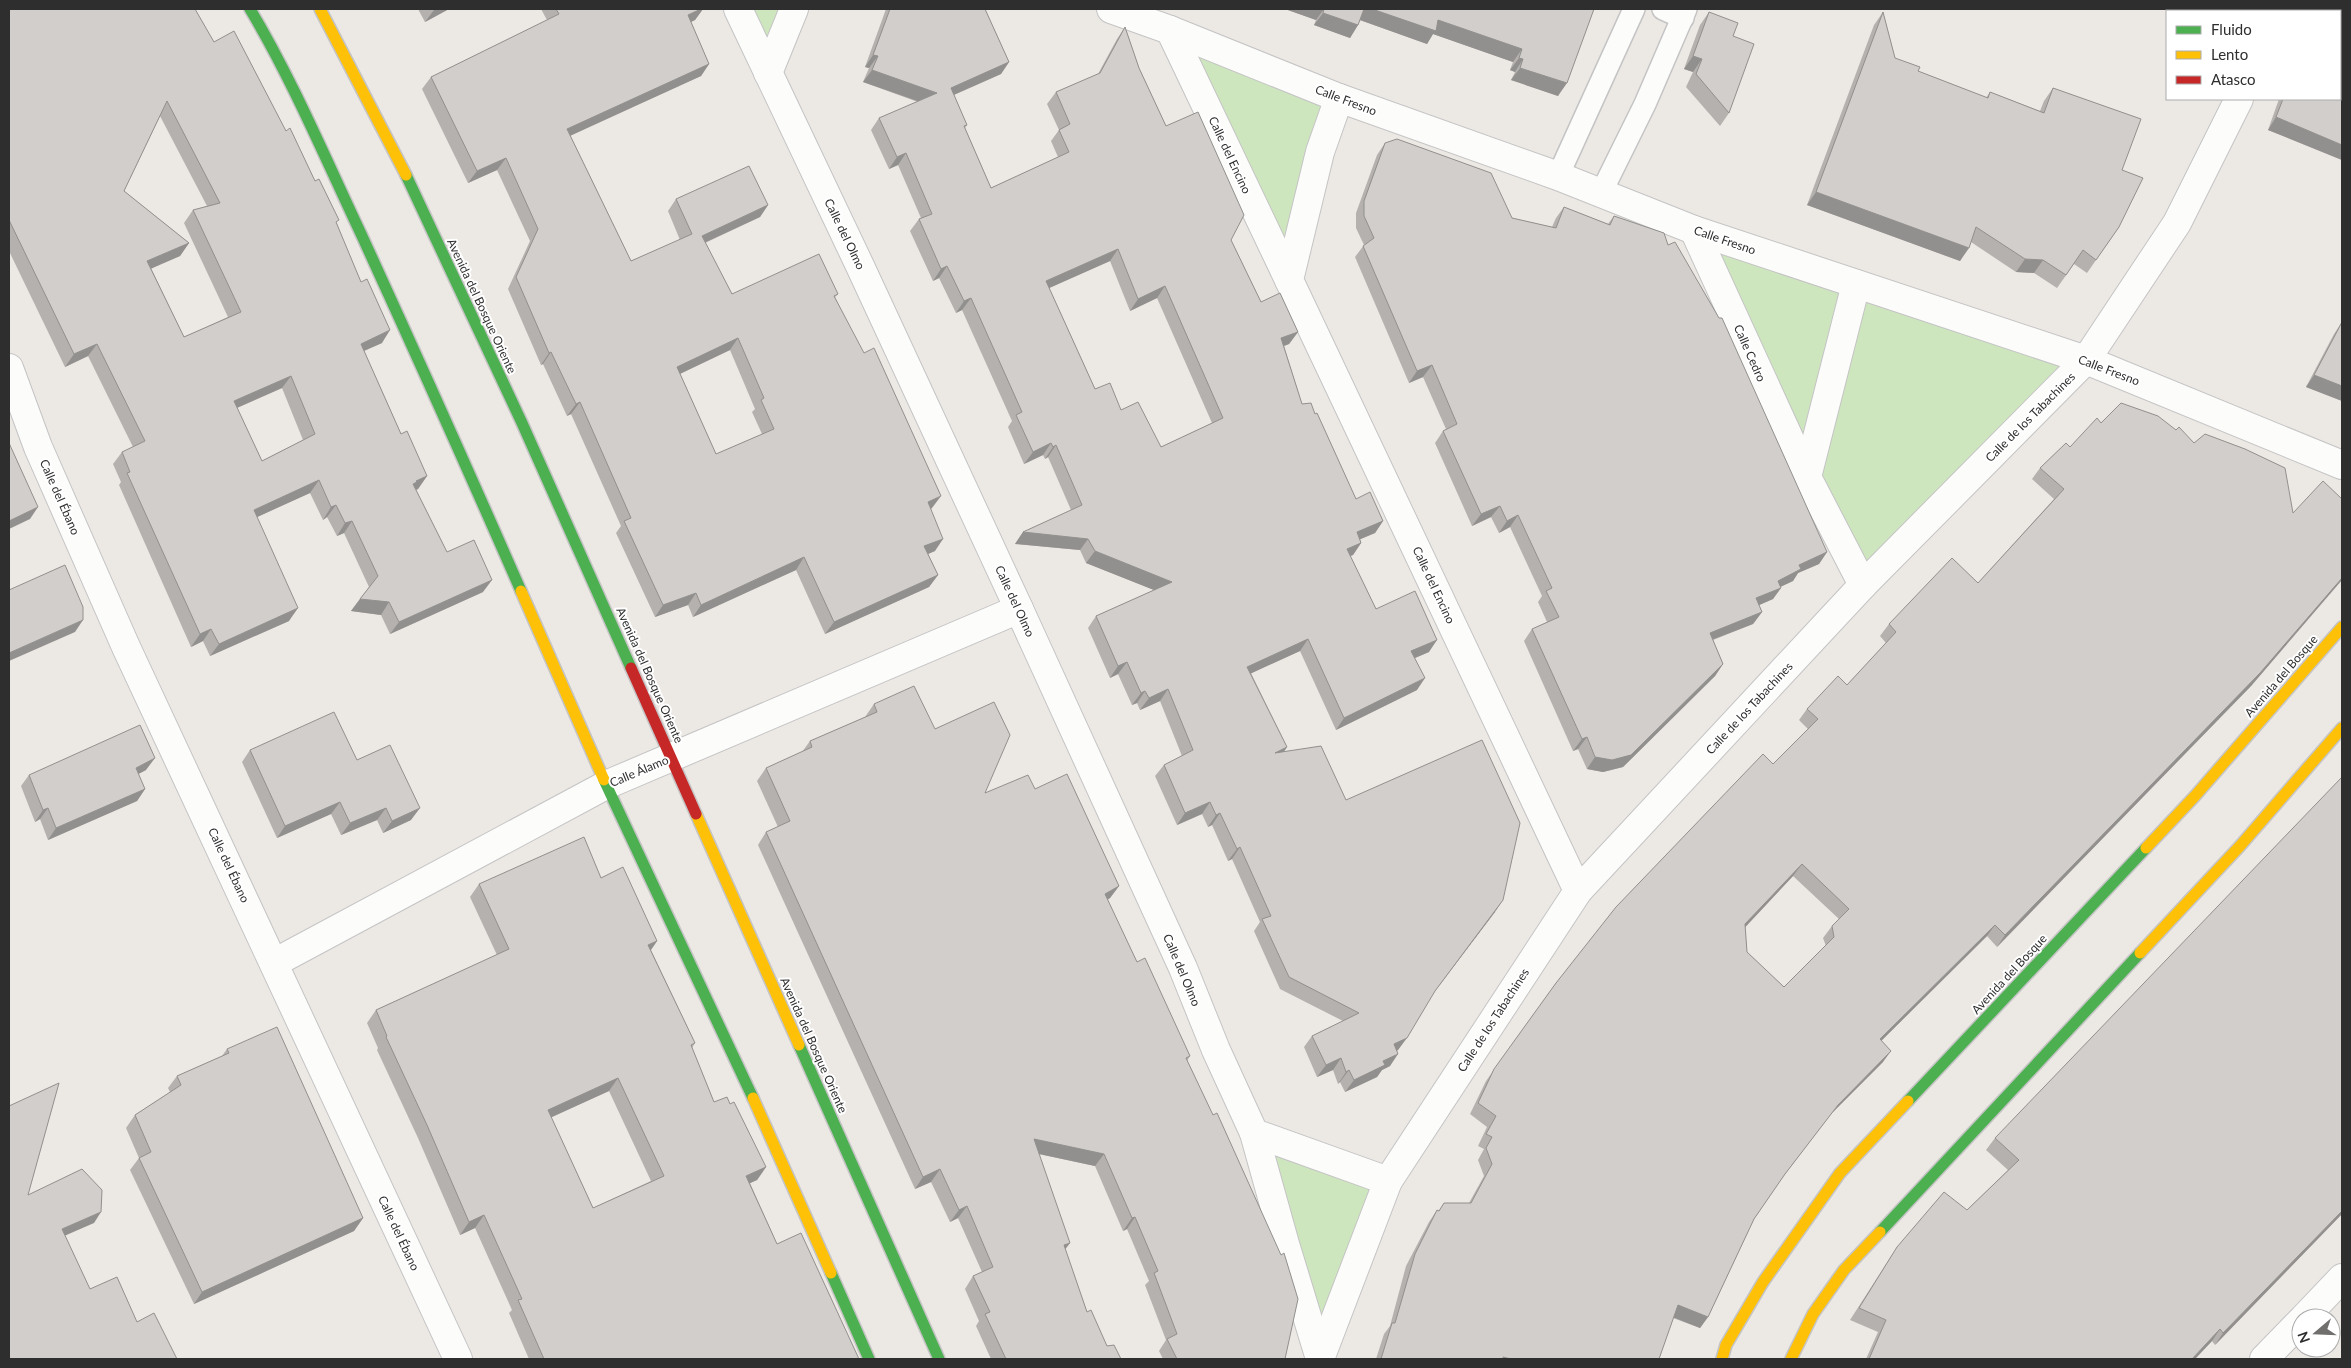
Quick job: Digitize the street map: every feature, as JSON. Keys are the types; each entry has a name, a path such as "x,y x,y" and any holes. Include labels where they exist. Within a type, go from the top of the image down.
{"street":[{"path":"250,9 267,37 342,194 437,401 606,785 746,1083 869,1359"},
{"name":"Avenida del Bosque Oriente","path":"320,9 417,198 522,423 939,1359"},
{"name":"Calle del Olmo","path":"738,9 860,266 1183,968 1216,1050 1254,1133 1284,1244 1320,1359"},
{"path":"768,73 794,9"},
{"name":"Calle Fresno","path":"1111,9 1170,30 1339,98 1601,192 1694,230 2086,360 2342,465"},
{"name":"Calle del Encino","path":"1170,30 1578,891"},
{"path":"1289,280 1320,152 1339,98"},
{"name":"Calle de los Tabachines","path":"1320,1359 1388,1180 1578,891 1863,585 2086,360 2177,223 2238,100"},
{"name":"Calle Cedro","path":"1694,230 1807,477 1863,585"},
{"path":"1807,477 1856,284"},
{"name":"Calle del Ébano","path":"9,368 38,447 126,647 458,1359"},
{"name":"Calle Álamo","path":"274,962 606,785 1019,609"},
{"name":"Avenida del Bosque","path":"1722,1359 1726,1346 1762,1282 1840,1173 2195,796 2342,626"},
{"path":"1791,1359 1813,1314 1844,1270 2240,846 2342,728"},
{"path":"1254,1133 1388,1180"},
{"path":"2314,1308 2342,1278"},
{"path":"2264,1359 2291,1331"}],"lane":[{"path":"1558,176 1634,9"},
{"path":"1601,192 1645,104 1684,14 1664,9"}],"green space":[{"path":"736,9 794,9 768,73"},
{"path":"1170,30 1339,98 1289,280"},
{"path":"1694,230 2086,360 1863,585"},
{"path":"1254,1133 1388,1181 1320,1359"}],"building":[{"path":"9,9 195,9 214,42 234,31 286,131 290,128 315,181 319,179 339,220 336,222 361,282 367,279 390,330 361,344 401,434 407,431 427,476 413,484 447,552 474,540 492,580 399,622 389,602 360,599 378,576 352,521 345,523 336,505 331,507 319,480 254,510 298,608 219,644 211,629 200,634 127,473 130,472 122,452 145,441 97,344 74,354 9,220","holes":["167,101 220,203 193,210 241,312 184,337 147,261 189,243 124,191","291,376 315,434 262,461 234,401"]},
{"path":"556,9 701,9 688,15 709,64 567,129 631,261 692,234 676,199 749,166 768,205 702,236 732,294 819,254 838,294 834,296 864,353 874,348 941,496 928,502 943,539 924,546 938,575 834,622 804,557 701,605 696,593 663,605 624,521 631,518 580,402 576,404 551,352 549,353 516,277 538,229 506,158 477,171 431,77 559,14","holes":["738,338 764,398 761,400 774,429 716,454 677,367"]},
{"path":"890,9 985,9 1009,62 951,88 967,125 964,126 991,188 1069,152 1059,130 1070,124 1056,92 1100,73 1125,27 1139,68 1166,126 1198,112 1244,215 1231,240 1261,302 1280,293 1298,332 1281,338 1302,404 1311,403 1315,414 1317,413 1356,499 1370,492 1383,521 1357,532 1361,543 1347,549 1376,609 1415,591 1437,640 1411,651 1425,678 1344,718 1308,639 1247,667 1287,747 1275,753 1321,746 1346,800 1482,740 1520,823 1503,900 1435,991 1407,1038 1394,1044 1398,1054 1383,1061 1385,1065 1354,1080 1349,1070 1346,1072 1341,1058 1326,1065 1312,1036 1359,1013 1289,977 1262,919 1271,916 1240,847 1237,849 1220,813 1216,815 1210,802 1185,813 1164,765 1193,750 1168,689 1149,698 1145,691 1141,693 1127,662 1118,666 1096,616 1172,582 1095,551 1088,539 1023,532 1082,505 1056,445 1053,447 1051,443 1033,452 1016,415 1022,412 971,298 964,301 947,266 941,269 919,219 932,214 906,153 897,157 879,118 937,93 872,70 878,56 873,55","holes":["1118,249 1138,299 1165,286 1223,418 1161,447 1138,402 1121,410 1110,383 1095,389 1046,281"]},
{"path":"1324,9 1364,9 1358,25 1323,13"},
{"path":"1372,9 1594,9 1567,83 1520,68 1523,59 1519,58 1522,49 1438,20 1436,31"},
{"path":"1709,12 1738,23 1733,36 1754,44 1729,113 1696,74 1702,59 1693,56"},
{"path":"1883,12 1895,58 1920,67 1918,71 1988,98 1990,92 2044,113 2053,88 2141,119 2122,170 2143,178 2119,227 2096,260 2083,250 2066,275 2043,260 2025,259 1976,227 1969,248 1816,192"},
{"path":"2342,28 2342,145 2276,117 2283,100 2341,100"},
{"path":"1397,139 1491,173 1512,218 1556,228 1564,207 1610,225 1614,216 1664,233 1668,245 1675,242 1719,318 1722,318 1827,552 1799,565 1801,569 1778,581 1781,588 1756,598 1762,612 1710,633 1723,664 1631,755 1612,760 1595,757 1587,737 1582,739 1532,629 1559,617 1546,591 1552,588 1518,515 1507,521 1500,506 1481,514 1443,431 1457,424 1432,365 1417,371 1363,246 1374,238 1364,216 1364,201 1385,143"},
{"path":"2342,322 2342,386 2314,375"},
{"path":"2121,403 2158,416 2176,430 2179,427 2194,443 2205,434 2245,449 2285,468 2293,513 2323,481 2342,499 2342,578 2260,673 2005,935 1995,925 1880,1039 1891,1051 1838,1105 1785,1174 1754,1219 1708,1317 1678,1305 1659,1359 1511,1359 1503,1357 1503,1359 1381,1359 1392,1323 1395,1323 1415,1254 1437,1210 1439,1211 1444,1203 1471,1203 1492,1164 1486,1148 1492,1137 1486,1134 1496,1116 1478,1103 1494,1069 1556,983 1616,907 1763,754 1773,764 1818,719 1807,709 1838,676 1847,685 1896,632 1889,624 1952,558 1978,583 2064,489 2040,468 2066,443 2070,447 2097,418 2101,423","holes":["1802,864 1849,909 1832,926 1834,937 1784,987 1747,952 1745,924"]},
{"path":"9,443 38,507 9,521"},
{"path":"65,565 83,607 83,620 9,653 9,590"},
{"path":"914,686 935,729 994,702 1010,735 985,793 1028,775 1035,789 1067,774 1119,886 1105,894 1137,962 1145,958 1190,1056 1186,1058 1213,1115 1217,1113 1281,1255 1284,1253 1298,1299 1285,1359 1177,1359 1167,1339 1177,1334 1154,1273 1158,1271 1135,1217 1132,1218 1104,1154 1034,1139 1070,1243 1064,1245 1087,1312 1091,1310 1107,1346 1114,1345 1121,1359 1006,1359 985,1314 990,1312 973,1276 993,1267 967,1206 959,1210 940,1169 923,1177 766,832 790,821 766,768 812,747 810,741 877,712 874,704"},
{"path":"334,712 357,760 390,745 420,808 392,821 386,808 350,823 340,802 285,826 250,750"},
{"path":"140,725 155,758 136,768 145,789 56,828 48,808 43,810 29,775"},
{"path":"2342,777 2342,1211 2223,1333 2220,1329 2192,1359 1869,1359 1886,1320 1859,1308 1897,1247 1944,1192 1967,1210 2019,1160 1995,1138"},
{"path":"584,837 601,878 623,867 657,941 648,945 695,1043 691,1045 714,1102 727,1097 730,1104 734,1102 766,1167 746,1176 777,1244 801,1233 859,1359 544,1359 518,1300 522,1299 484,1215 469,1222 386,1037 376,1010 509,949 479,884","holes":["618,1078 664,1176 593,1208 548,1110"]},
{"path":"277,1027 363,1218 202,1292 139,1158 151,1152 135,1115 181,1085 177,1076 229,1053 227,1049"},
{"path":"59,1083 28,1195 82,1169 102,1190 101,1212 62,1229 90,1289 117,1277 137,1322 154,1313 177,1359 9,1359 9,1106"}],"traffic: fast":[{"path":"250,9 295,92 362,236 521,591"},
{"path":"406,175 522,423 631,668"},
{"path":"604,780 753,1098"},
{"path":"1908,1101 2146,848"},
{"path":"1880,1232 2140,953"},
{"path":"799,1045 939,1359"},
{"path":"831,1273 869,1359"}],"traffic: slow":[{"path":"320,9 406,175"},
{"path":"521,591 604,780"},
{"path":"2146,848 2195,796 2342,627"},
{"path":"2140,953 2240,846 2342,728"},
{"path":"696,814 799,1045"},
{"path":"753,1098 831,1273"},
{"path":"1722,1359 1726,1345 1763,1282 1840,1173 1908,1101"},
{"path":"1791,1359 1813,1314 1844,1270 1880,1232"}],"traffic: jam":[{"path":"631,668 696,814"}]}
